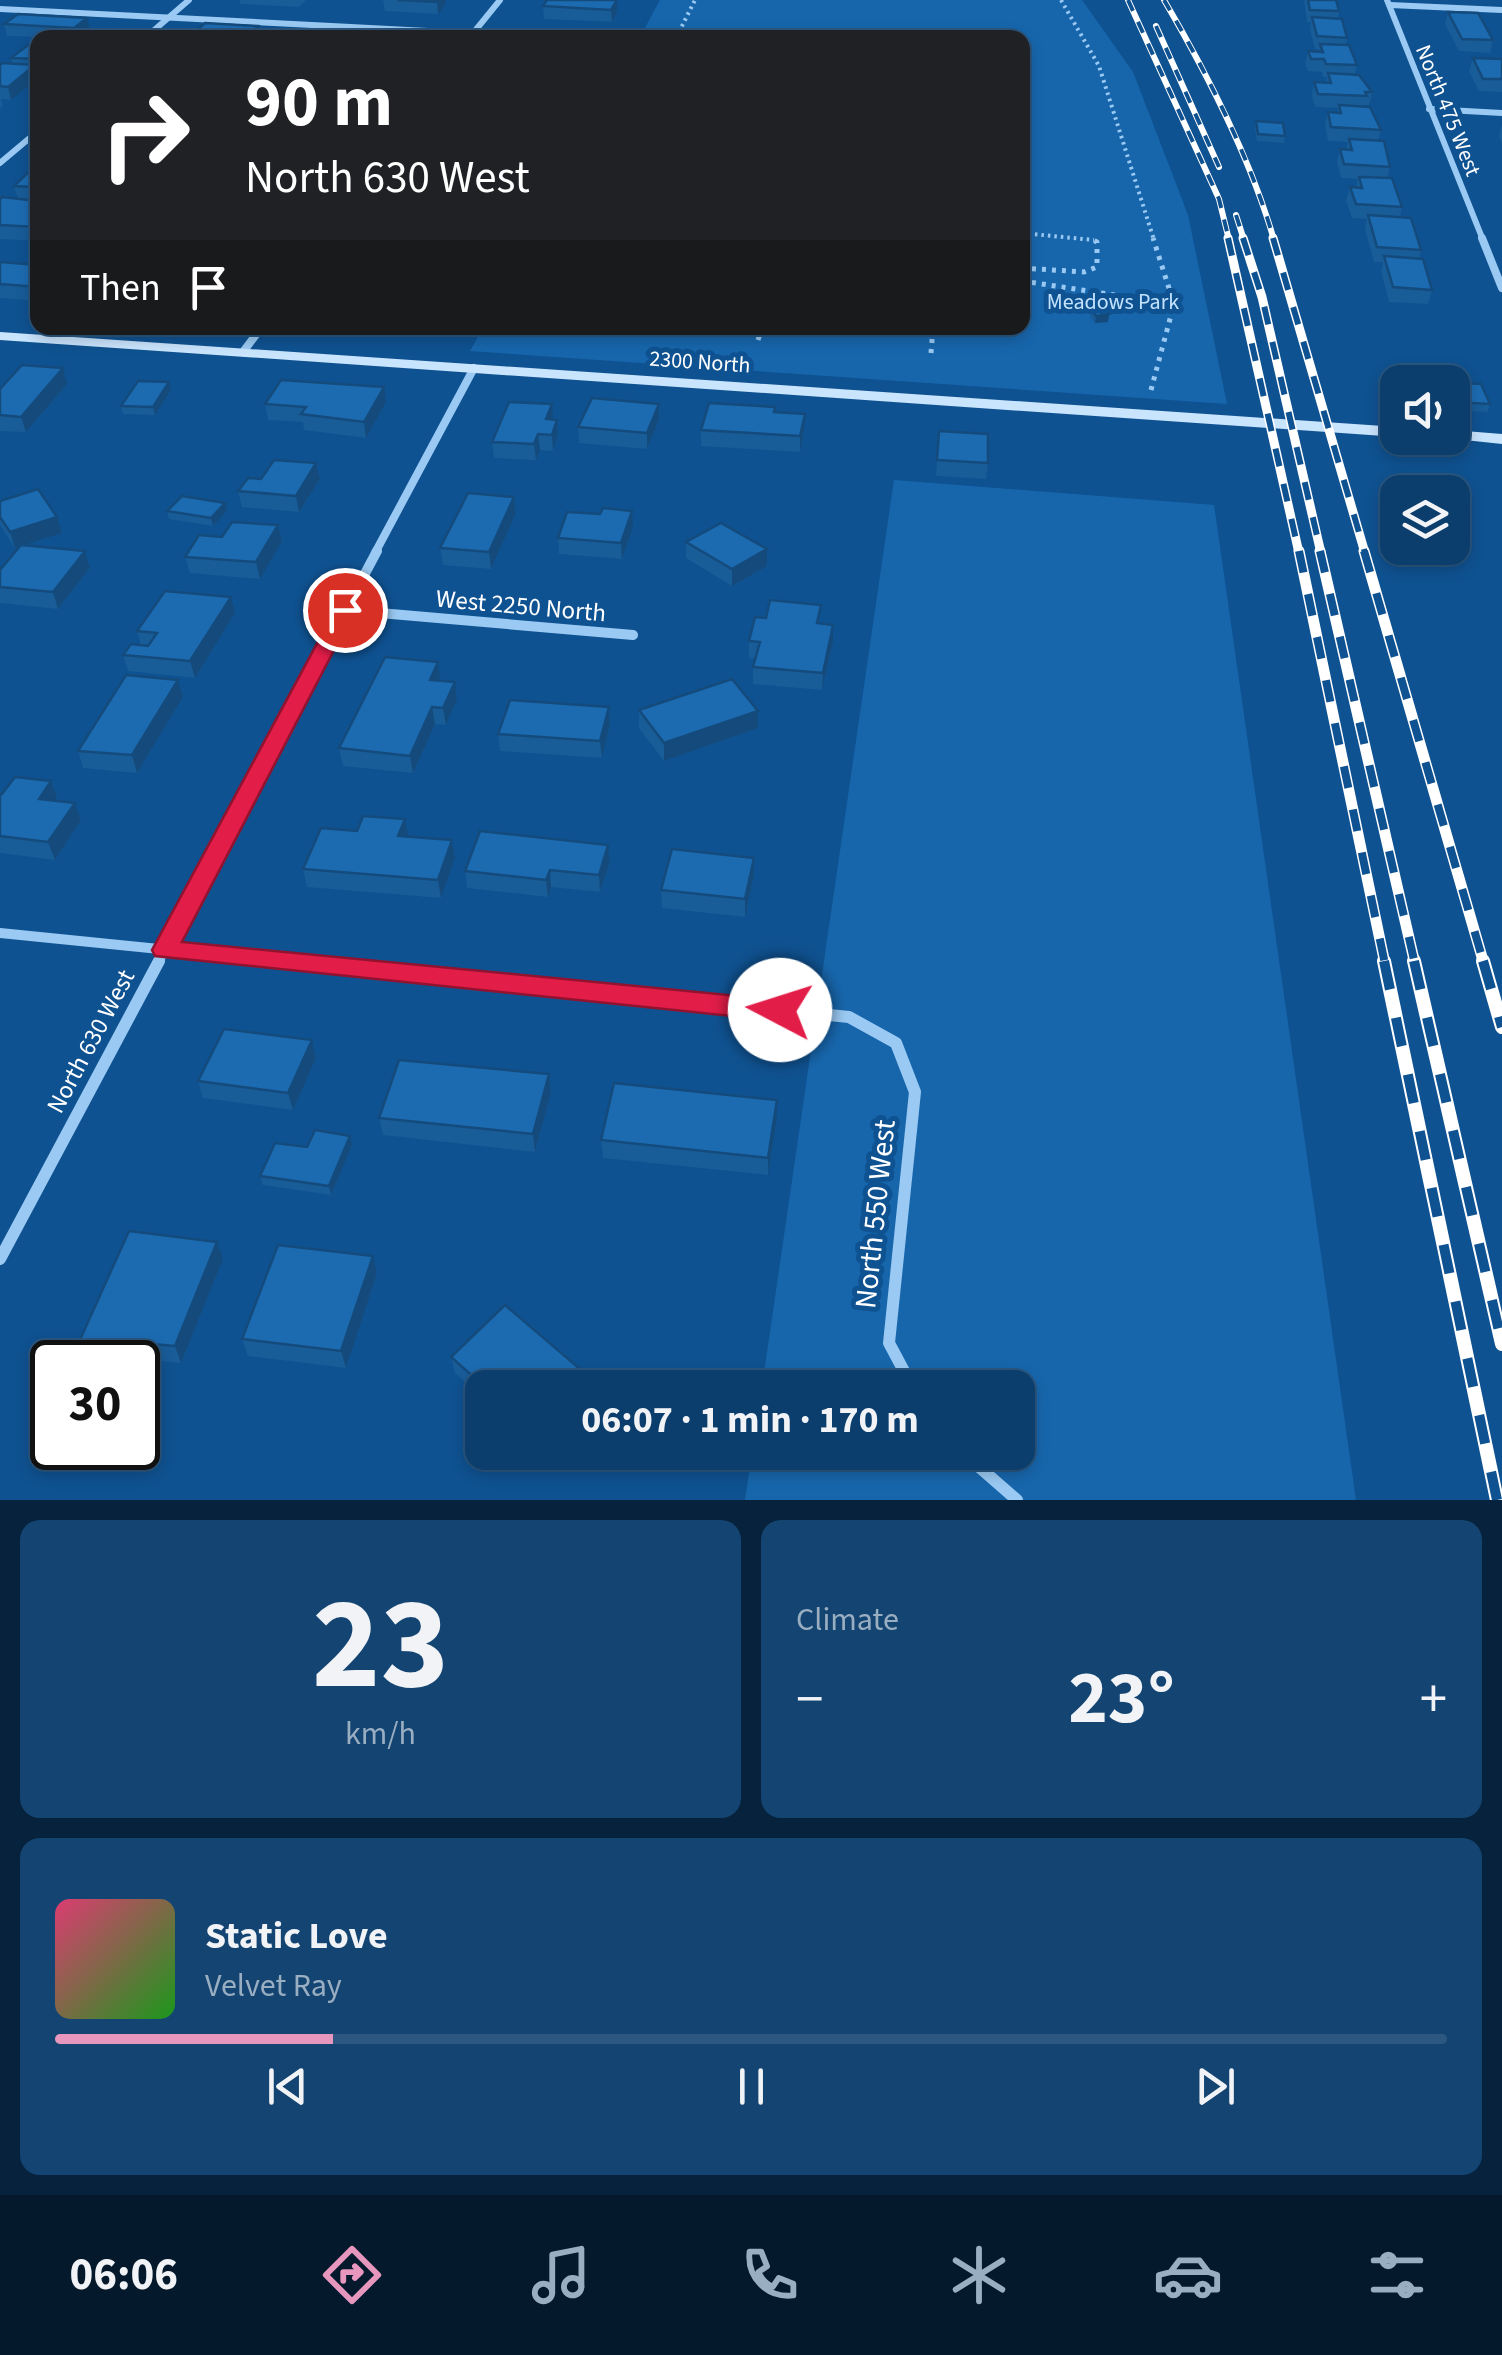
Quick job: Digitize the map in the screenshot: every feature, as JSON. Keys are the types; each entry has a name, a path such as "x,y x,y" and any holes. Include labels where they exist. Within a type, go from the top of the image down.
{"street":[{"path":"154,30 189,0"},
{"path":"475,30 500,0"},
{"path":"1388,2 1502,10"},
{"name":"North 475 West","path":"1388,2 1502,288"},
{"path":"0,10 382,30"},
{"path":"1429,109 1502,113"},
{"path":"0,163 30,137"},
{"path":"1487,251 1502,252"},
{"path":"242,352 255,335"},
{"name":"2300 North","path":"0,336 1380,431"},
{"name":"North 630 West","path":"0,1259 474,368"},
{"path":"1470,436 1502,439"},
{"name":"West 2250 North","path":"345,610 633,636"},
{"path":"0,933 164,950"},
{"name":"North 550 West","path":"164,950 850,1017 896,1043 915,1092 889,1342 904,1370"},
{"path":"983,1470 1017,1500"}],"path":[{"path":"680,30 695,0"},
{"path":"1061,0 1099,66 1174,304 1150,393"},
{"path":"1030,233 1088,237 1098,242 1097,266 1084,272 1030,269"},
{"path":"1030,282 1174,304"},
{"path":"758,340 760,335"},
{"path":"931,353 932,335"}],"green space":[{"name":"Meadows Park","path":"660,0 1082,0 1133,72 1188,215 1227,404 470,351 479,335 1030,335 1030,30 644,30"},
{"path":"894,480 1214,505 1356,1500 745,1500 749,1470 1035,1470 1035,1370 764,1370"}],"building":[{"path":"547,0 617,0 611,10 543,6"},
{"path":"1308,0 1336,0 1339,11 1310,10"},
{"path":"1448,12 1478,13 1493,40 1462,39"},
{"path":"18,14 87,18 74,28 4,24"},
{"path":"1312,17 1342,19 1347,38 1317,36"},
{"path":"205,23 258,26 254,30 197,30"},
{"path":"30,44 30,59 11,58"},
{"path":"1320,44 1349,45 1357,65 1326,64 1324,59 1311,59 1308,51 1323,52"},
{"path":"1473,58 1502,59 1502,79 1483,79"},
{"path":"0,65 30,65 30,69 8,87 0,86"},
{"path":"1328,73 1359,75 1372,92 1365,92 1367,96 1318,94 1314,82 1331,83"},
{"path":"1339,105 1370,107 1381,130 1331,127 1328,112 1341,113"},
{"path":"1256,121 1283,123 1285,136 1258,134"},
{"path":"1349,139 1384,141 1390,167 1344,164 1340,149 1352,150"},
{"path":"30,171 30,187 14,186"},
{"path":"1359,177 1392,178 1402,207 1356,204 1350,187 1362,188"},
{"path":"0,199 30,200 30,227 0,225"},
{"path":"1368,215 1411,218 1421,250 1377,247"},
{"path":"1384,256 1423,259 1432,290 1393,287"},
{"path":"0,262 30,264 30,286 0,284"},
{"path":"1103,308 1109,314 1096,316 1091,309"},
{"path":"22,365 63,368 21,417 0,415 0,389"},
{"path":"281,380 384,387 364,422 301,414 306,407 265,404"},
{"path":"138,381 169,382 153,407 121,406"},
{"path":"1470,383 1481,384 1490,404 1470,403"},
{"path":"592,398 659,404 647,433 578,427"},
{"path":"509,402 552,404 546,419 557,420 552,435 538,434 534,444 492,442"},
{"path":"709,403 775,407 774,412 805,414 800,436 701,430"},
{"path":"939,431 988,434 988,463 937,460"},
{"path":"274,460 316,463 296,496 238,491 248,478 261,479"},
{"path":"38,489 57,517 10,532 0,517 0,501"},
{"path":"468,493 514,497 489,552 440,548"},
{"path":"182,496 225,503 211,518 167,511"},
{"path":"603,508 632,511 621,543 558,538 567,512 600,514"},
{"path":"232,522 278,525 256,562 185,557 199,535 222,537"},
{"path":"721,523 767,549 732,569 686,542"},
{"path":"21,545 85,551 53,592 0,587 0,570"},
{"path":"165,591 231,597 190,661 123,655 131,644 148,646 157,633 137,631"},
{"path":"770,600 821,605 817,623 833,625 823,673 753,667 760,642 749,641 755,617 766,618"},
{"path":"385,657 438,662 430,680 455,682 443,708 432,707 410,756 339,748"},
{"path":"126,675 178,680 132,755 78,751"},
{"path":"732,679 758,711 664,743 639,710"},
{"path":"510,700 609,707 600,741 498,734"},
{"path":"15,777 51,781 39,799 75,803 48,842 0,836 0,794"},
{"path":"363,816 405,819 398,836 452,840 438,880 303,869 321,828 357,831"},
{"path":"480,831 608,845 599,875 550,870 546,880 465,871"},
{"path":"672,849 754,858 745,899 661,890"},
{"path":"224,1029 312,1040 288,1093 198,1081"},
{"path":"399,1060 549,1074 533,1134 379,1118"},
{"path":"614,1083 777,1100 768,1158 601,1140"},
{"path":"315,1130 350,1136 329,1186 260,1176 275,1143 307,1147"},
{"path":"129,1231 217,1242 175,1346 160,1345 160,1340 80,1340"},
{"path":"278,1245 373,1256 341,1351 242,1339"},
{"path":"505,1305 580,1369 466,1370 451,1357"}],"railway":[{"path":"1128,0 1219,199 1229,240"},
{"path":"1164,0 1226,117 1274,240"},
{"path":"1156,26 1219,167"},
{"path":"1236,215 1244,240"},
{"path":"1228,238 1299,553"},
{"path":"1243,238 1262,297 1321,553"},
{"path":"1273,238 1365,553"},
{"path":"1299,551 1385,964"},
{"path":"1320,551 1415,964"},
{"path":"1364,551 1484,964"},
{"path":"1384,961 1497,1500"},
{"path":"1414,961 1502,1344"},
{"path":"1483,961 1502,1027"}],"route":[{"path":"345,610 164,950 780,1010"}]}
